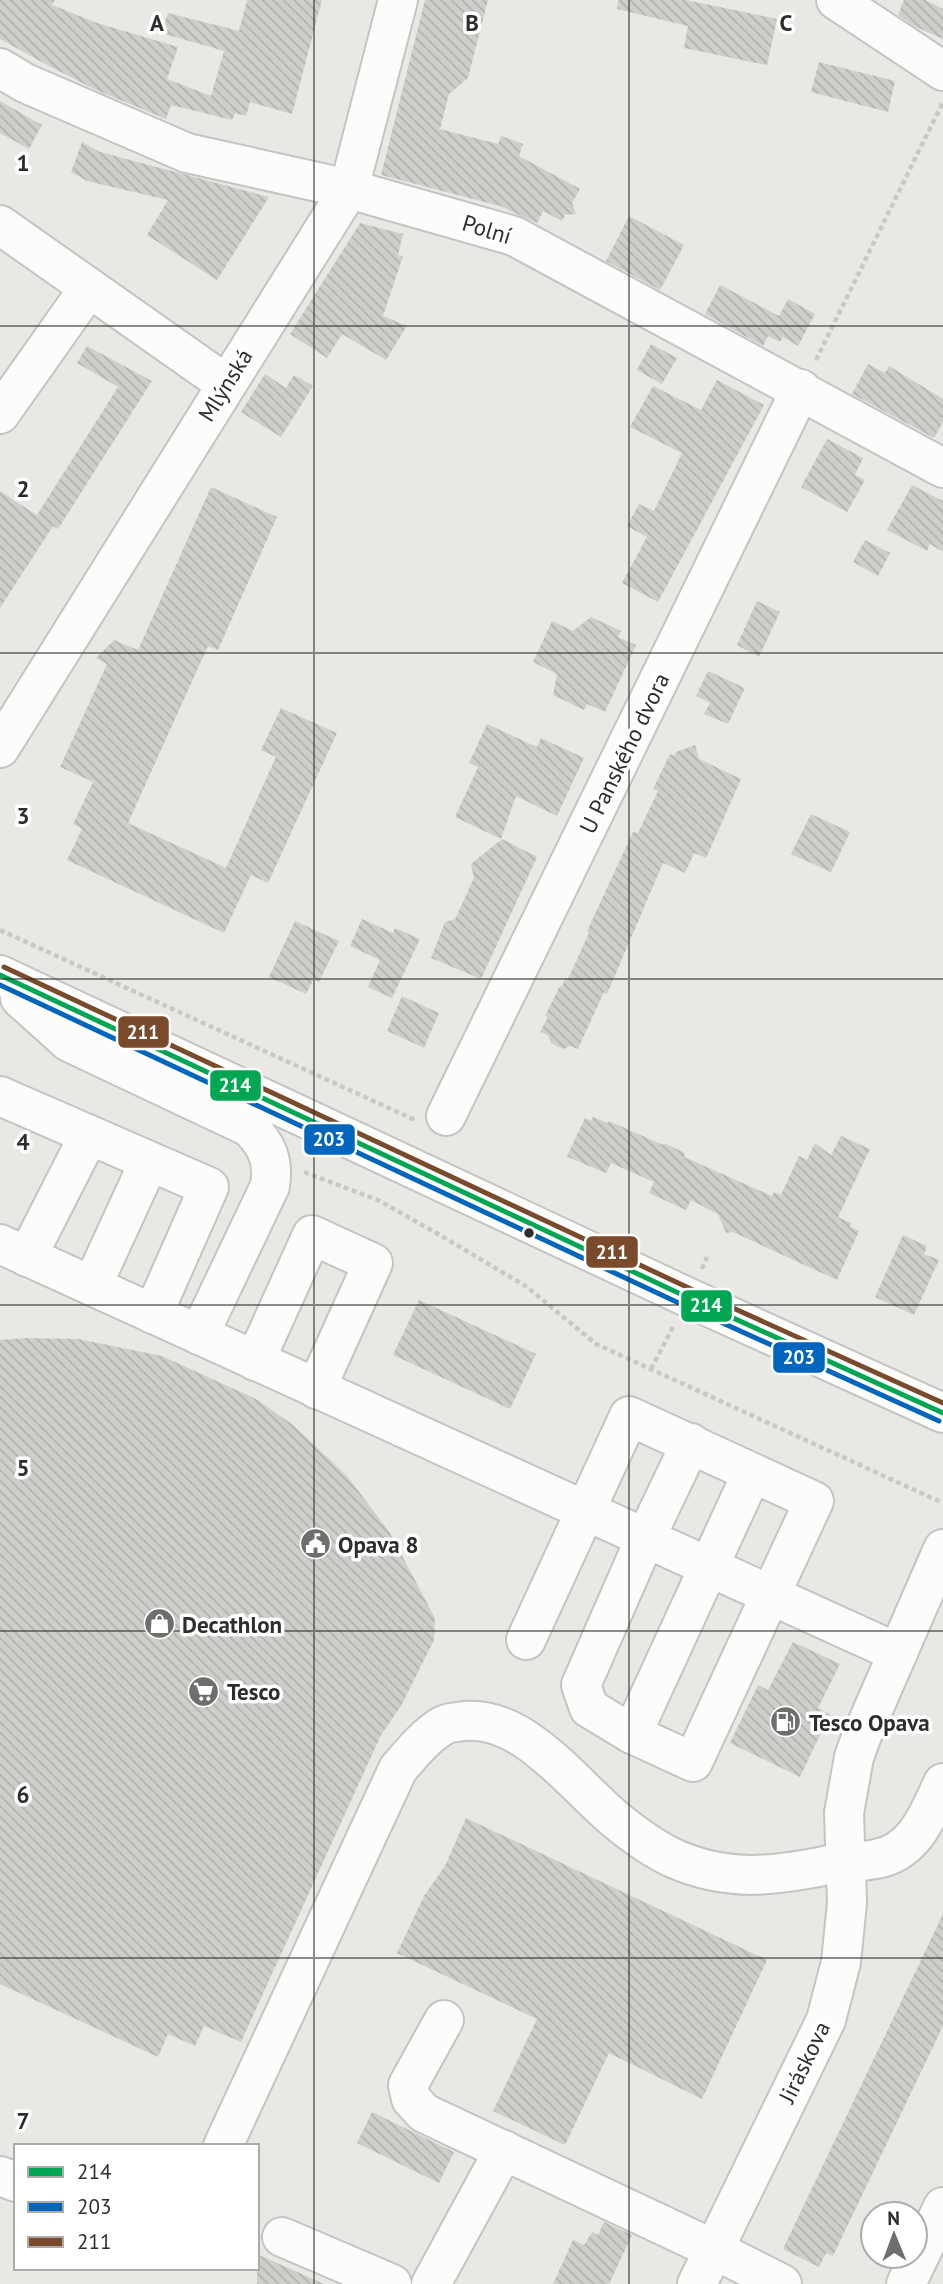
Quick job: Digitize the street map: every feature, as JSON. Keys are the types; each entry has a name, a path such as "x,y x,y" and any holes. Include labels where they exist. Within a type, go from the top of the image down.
{"street":[{"name":"Mlýnská","path":"0,748 349,188 398,0"},
{"path":"836,0 943,71"},
{"name":"Polní","path":"0,68 25,83 187,153 349,188 514,236 943,468"},
{"path":"0,225 226,384"},
{"path":"0,414 89,288"},
{"name":"U Panského dvora","path":"432,1118 801,389"},
{"path":"0,978 69,1042 249,1127 269,1152 272,1171 270,1186 199,1335"},
{"path":"0,978 943,1413"},
{"path":"4,1110 89,1135 209,1187 153,1314"},
{"path":"89,1135 14,1250 898,1653"},
{"path":"92,1286 149,1162"},
{"path":"255,1360 312,1235 373,1263 316,1389"},
{"path":"526,1640 629,1416 691,1443 814,1501 693,1762 632,1734 589,1708 581,1685 645,1539 691,1443"},
{"path":"632,1734 752,1472"},
{"name":"Jiráskova","path":"697,2284 826,2020 842,1962 847,1903 844,1813 854,1757 943,1549"},
{"path":"224,2144 398,1769 419,1744 446,1723 480,1720 512,1731 550,1758 615,1819 646,1843 674,1858 730,1875 789,1874 877,1859 900,1851 921,1827 943,1783"},
{"path":"444,2020 408,2085 411,2099 424,2113 782,2284"},
{"path":"431,2284 504,2150"},
{"path":"906,2284 943,2207"},
{"path":"282,2237 392,2284"}],"path":[{"path":"801,389 943,102"},
{"path":"0,930 432,1118"},
{"path":"272,1171 303,1171 378,1200 527,1287 596,1344 943,1503"}],"building":[{"path":"0,0 55,0 52,5 97,23 178,47 167,79 211,96 224,51 161,33 168,13 239,31 247,0 322,0 292,114 250,102 246,116 235,113 232,120 171,105 166,119 94,89 49,66 0,39"},
{"path":"425,0 488,0 468,78 449,94 440,129 498,144 501,136 523,144 519,156 580,189 572,203 576,214 565,215 562,221 543,211 537,223 500,206 381,175"},
{"path":"618,0 686,0 777,19 767,65 684,48 688,26 617,9"},
{"path":"904,0 925,0 943,9 943,39 914,26 898,15"},
{"path":"819,62 895,81 888,112 811,92"},
{"path":"0,101 42,125 29,149 0,133"},
{"path":"82,142 100,152 269,197 217,280 147,235 168,200 87,181 71,172"},
{"path":"629,216 684,245 660,290 606,261"},
{"path":"360,223 403,234 398,255 403,256 383,316 407,326 386,360 342,334 327,358 290,334"},
{"path":"720,285 779,316 788,299 815,314 798,346 783,337 780,342 768,336 763,346 705,314"},
{"path":"651,344 677,358 662,384 637,370"},
{"path":"87,346 152,381 58,529 53,526 0,608 0,491 44,520 37,515 118,387 77,363"},
{"path":"868,364 885,373 889,366 943,399 943,422 934,438 852,394"},
{"path":"265,374 286,388 294,375 313,386 281,437 241,412"},
{"path":"717,380 764,405 658,602 622,583 647,537 627,526 639,504 654,511 682,453 630,427 653,386 701,410"},
{"path":"827,439 863,458 855,475 865,480 847,512 801,487"},
{"path":"912,485 943,501 943,552 930,544 927,551 887,530"},
{"path":"211,487 277,517 218,650 208,646 128,823 226,868 276,757 261,750 281,708 337,733 268,883 251,875 224,933 67,860 82,829 73,824 93,782 60,767 107,664 96,658 114,640 138,650"},
{"path":"865,540 890,553 878,576 853,562"},
{"path":"757,601 780,612 759,657 737,645"},
{"path":"591,617 621,631 618,637 636,645 605,712 587,704 584,710 553,695 557,674 533,662 552,621 573,631"},
{"path":"708,671 745,688 728,724 704,714 710,703 696,696"},
{"path":"487,724 537,747 541,738 584,758 557,816 516,796 501,839 455,817 478,767 469,763"},
{"path":"695,745 699,759 741,779 706,858 694,853 685,873 663,863 607,994 604,992 578,1049 570,1046 563,1049 551,1043 548,1035 540,1032 548,1017 545,1016 560,986 562,987 565,978 568,979 633,832 638,833 658,791 653,789 670,754 674,756 676,752"},
{"path":"811,814 850,832 831,872 791,854"},
{"path":"502,839 537,857 481,979 431,958 445,922 455,919 474,878 471,864"},
{"path":"362,919 393,933 395,928 420,939 392,998 368,987 380,960 350,946"},
{"path":"295,921 339,941 319,982 313,980 306,994 269,977"},
{"path":"402,996 439,1013 424,1048 387,1031"},
{"path":"593,1117 608,1123 609,1121 663,1145 664,1143 685,1153 684,1157 772,1196 774,1192 781,1195 799,1156 807,1160 815,1143 831,1155 841,1136 870,1149 838,1217 851,1223 850,1227 859,1231 837,1280 733,1232 726,1233 718,1214 691,1200 686,1210 649,1193 654,1182 611,1163 606,1173 567,1156 585,1118 591,1121"},
{"path":"903,1235 927,1246 924,1254 939,1260 914,1315 875,1297"},
{"path":"419,1300 536,1354 510,1409 393,1355"},
{"name":"Tesco","path":"78,1339 162,1356 256,1399 293,1425 347,1476 390,1533 435,1618 434,1640 401,1706 381,1735 241,2042 204,2026 195,2046 168,2034 158,2057 0,1984 0,1340"},
{"path":"793,1642 840,1664 818,1708 830,1714 800,1777 730,1743 758,1685 768,1690"},
{"path":"466,1818 767,1960 702,2099 609,2053 565,2145 493,2111 537,2019 397,1953 424,1896 445,1866"},
{"path":"943,1914 943,2026 833,2256 826,2253 819,2267 783,2249"},
{"path":"372,2112 454,2152 439,2183 357,2143"},
{"path":"604,2222 632,2235 609,2284 553,2284 573,2240 584,2245 592,2232 598,2235"},
{"path":"259,2255 324,2284 257,2284"}],"transit line":[{"name":"211","path":"4,967 691,1289 943,1403"},
{"name":"214","path":"0,975 687,1297 943,1413"},
{"name":"203","path":"0,985 683,1305 939,1421"}],"place":[{"name":"Opava 8","path":"315,1544"},
{"name":"Decathlon","path":"159,1624"},
{"name":"Tesco","path":"204,1691"},
{"name":"Tesco Opava","path":"786,1722"}]}
